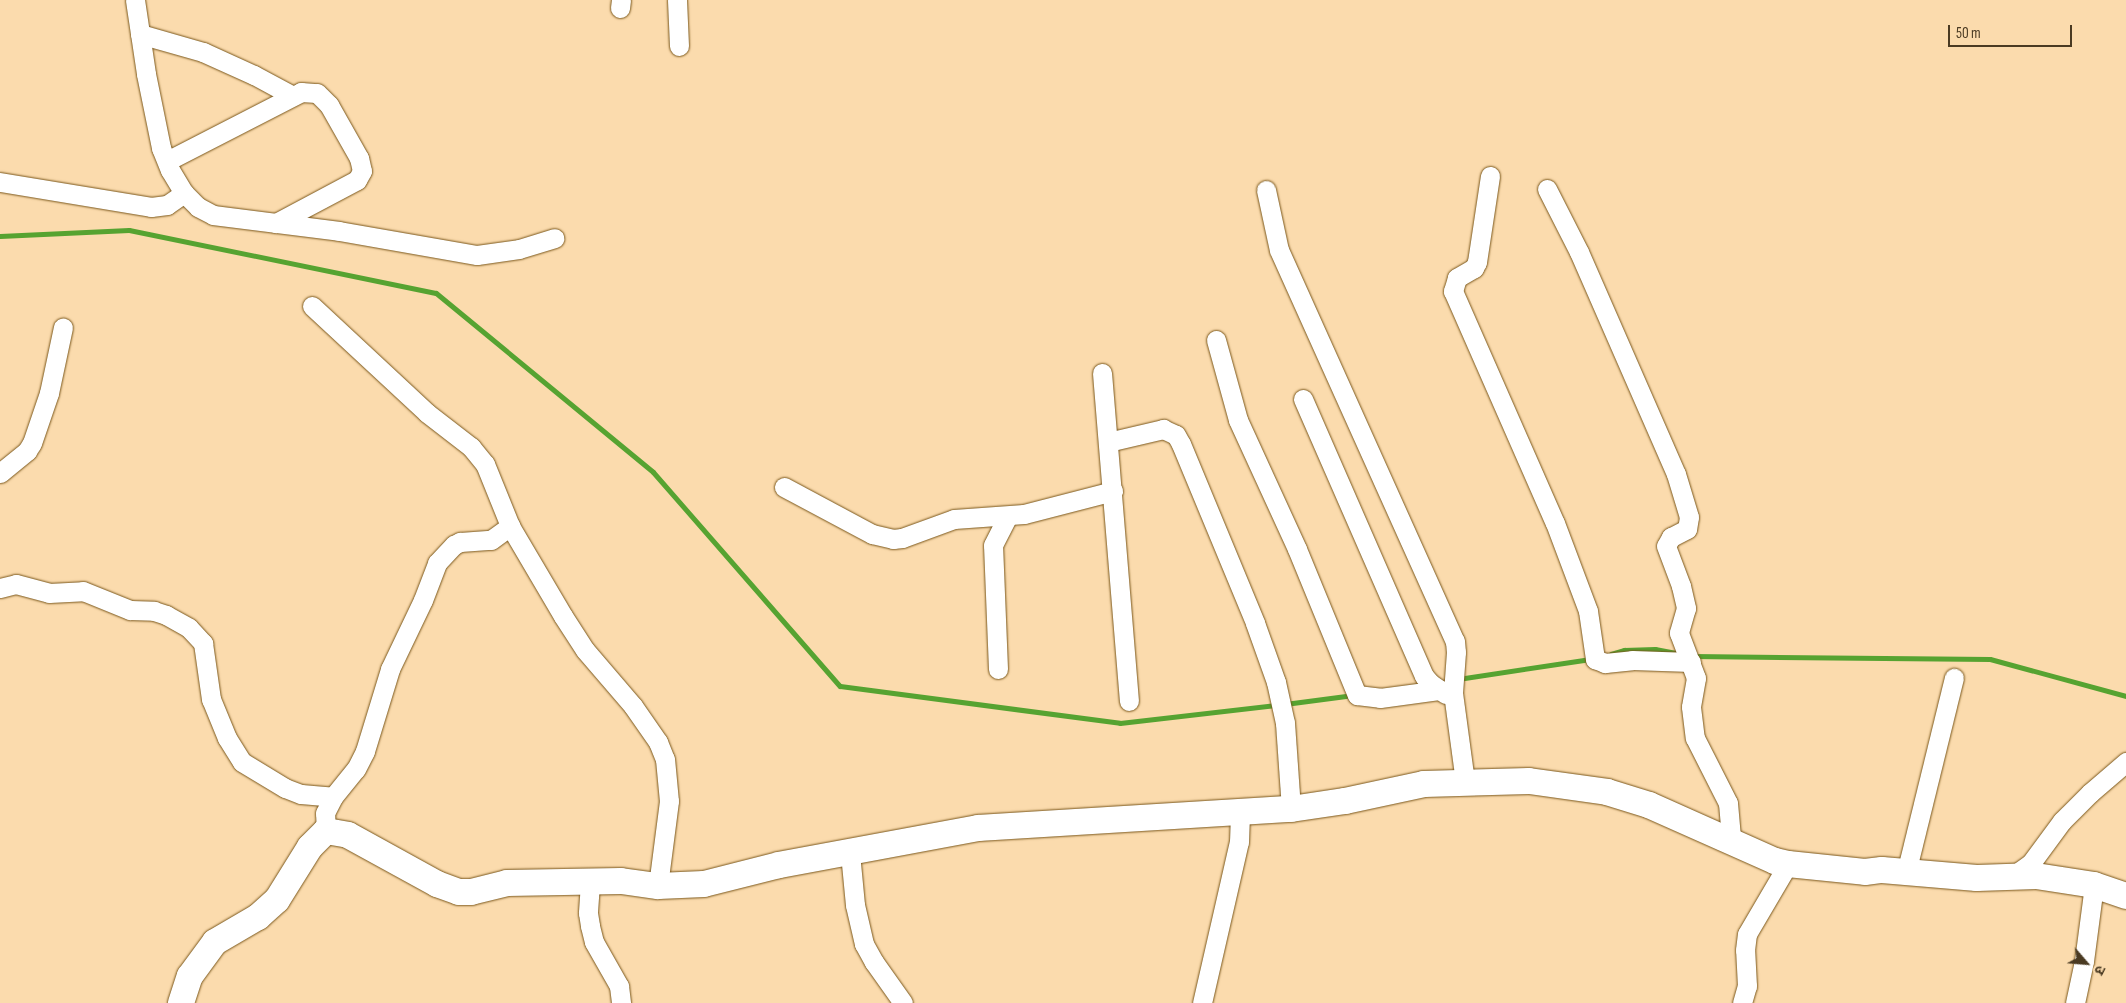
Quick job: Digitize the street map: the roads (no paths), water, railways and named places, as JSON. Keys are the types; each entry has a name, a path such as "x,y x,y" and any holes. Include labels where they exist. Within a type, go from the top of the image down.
{"street":[{"path":"135,0 161,148 166,162 184,193 198,207 213,214 339,231 476,255 519,249 554,238"},
{"path":"678,0 679,46"},
{"path":"140,34 203,52 294,96"},
{"path":"166,162 294,96 308,91 317,93 323,97 360,158 362,171 357,180 276,223"},
{"path":"1490,176 1477,262 1474,268 1457,278 1453,291 1555,523 1588,611 1595,659 1605,663 1632,660 1691,662"},
{"path":"0,182 151,208 167,205 184,193"},
{"path":"1547,189 1578,252 1676,474 1686,506 1689,525 1671,537 1666,546 1684,600 1685,614 1679,633 1691,662 1696,685 1691,707 1693,729 1701,752 1728,803 1731,841"},
{"path":"1266,190 1279,250 1455,641 1456,652 1453,680 1447,694 1465,782"},
{"path":"312,306 427,413 471,446 485,464 510,526 585,650 633,706 658,742 665,759 670,801 658,886"},
{"path":"0,472 27,451 32,442 49,393 63,327"},
{"path":"1216,340 1238,420 1297,549 1357,695 1380,698 1447,694"},
{"path":"1102,373 1129,701"},
{"path":"1303,399 1424,676 1447,694"},
{"path":"1108,442 1163,429 1176,435 1255,623 1280,696 1285,723 1291,809"},
{"path":"784,487 872,534 885,538 902,538 954,519 1007,517 1041,511 1113,491"},
{"path":"998,669 993,545 1007,517"},
{"path":"180,1003 190,976 215,942 258,917 277,900 310,847 326,831 325,813 333,797 356,769 365,751 390,669 423,600 437,563 454,545 460,542 491,540 510,526"},
{"path":"0,588 16,584 49,592 83,591 130,610 154,611 166,615 189,628 203,643 211,699 226,738 242,762 285,788 301,794 333,797"},
{"path":"1906,873 1954,678"},
{"path":"2013,876 2031,863 2062,821 2090,793 2126,762"},
{"path":"326,831 348,835 436,884 459,892 471,892 507,883 620,881 658,886 704,884 779,865 850,853 939,833 978,828 1291,809 1345,801 1424,784 1529,781 1607,792 1649,805 1775,861 1788,864 1866,872 1882,870 1977,878 2036,876 2094,885 2126,896"},
{"path":"1202,1003 1239,842 1240,812"},
{"path":"850,853 855,905 864,944 874,962 903,1003"},
{"path":"1742,1003 1747,986 1745,950 1747,934 1788,864"},
{"path":"590,882 588,913 594,942 619,986 621,1003"},
{"path":"2075,1003 2084,961 2094,885"}],"waterway":[{"path":"0,236 129,230 436,293 653,472 840,686 1120,723 1276,705"},
{"path":"1611,654 1624,650 1655,649 1676,653"},
{"path":"1692,656 1990,659 2126,696"},
{"path":"1458,679 1590,659"},
{"path":"1285,704 1353,695"}]}
